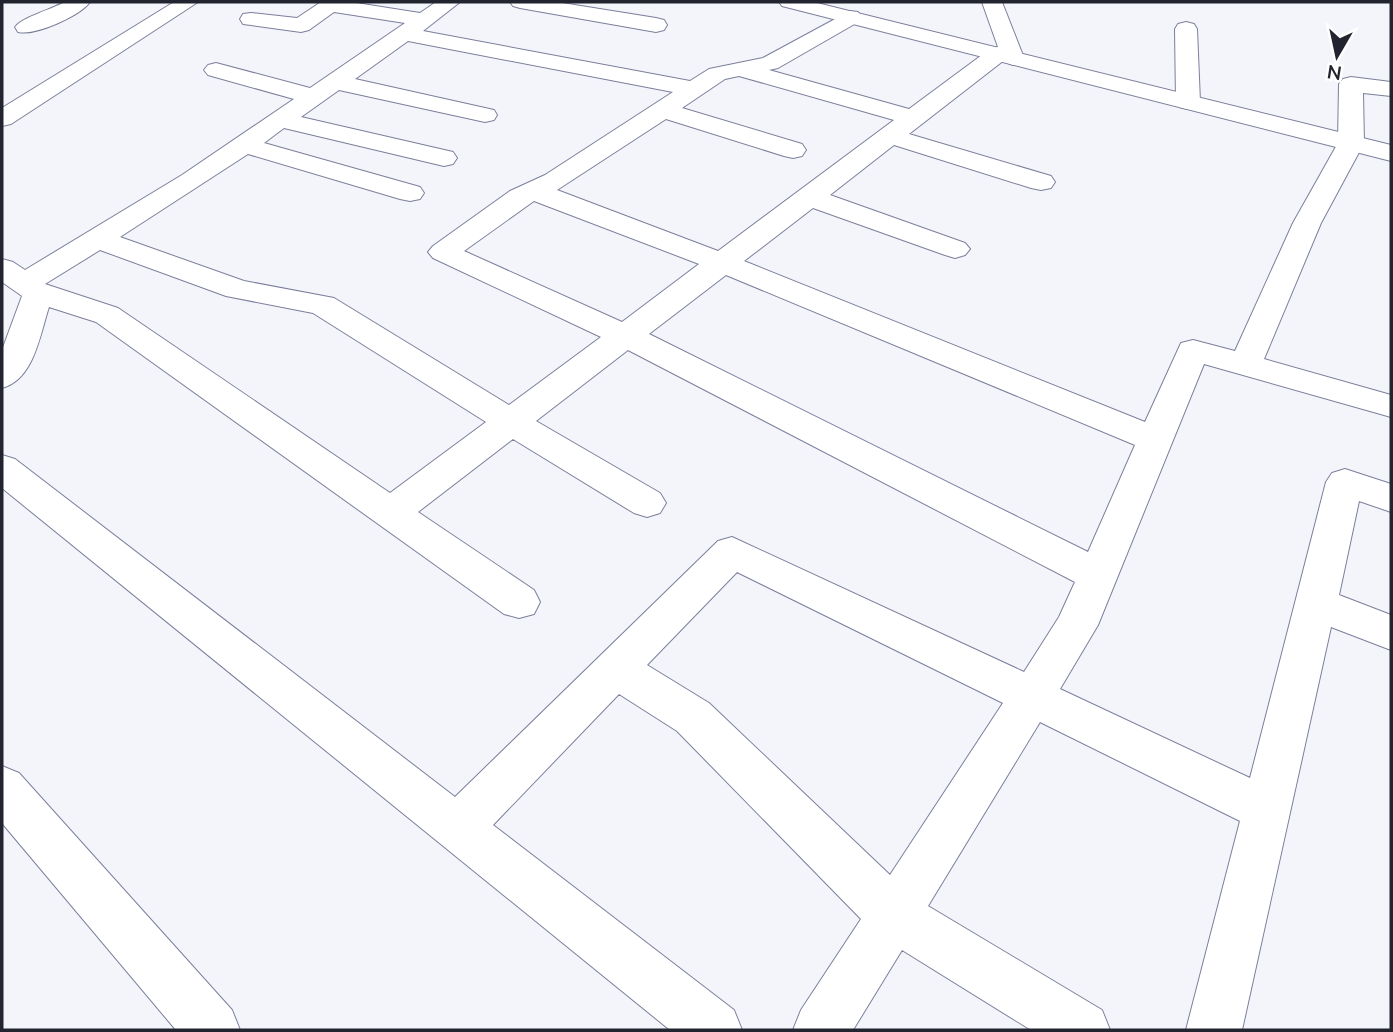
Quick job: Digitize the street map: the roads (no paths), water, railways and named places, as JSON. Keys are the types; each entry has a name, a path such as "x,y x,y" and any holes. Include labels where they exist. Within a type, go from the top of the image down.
{"street":[{"path":"2,38 57,16 80,2"},
{"path":"2,119 188,2"},
{"path":"22,281 192,181 450,2"},
{"path":"520,2 656,25"},
{"path":"789,2 1391,153"},
{"path":"992,2 1006,56"},
{"path":"251,19 301,25 333,4 415,27 694,89"},
{"path":"850,17 770,63 717,74 555,181 520,197 443,252 626,336 1098,575"},
{"path":"2,25 26,27"},
{"path":"1186,29 1188,102"},
{"path":"392,512 914,118 1006,56"},
{"path":"736,69 914,118"},
{"path":"216,70 314,97"},
{"path":"337,82 485,114"},
{"path":"1245,365 1307,223 1351,143 1351,84 1391,89"},
{"path":"662,110 793,150"},
{"path":"281,120 444,158"},
{"path":"890,136 1041,182"},
{"path":"244,145 410,193"},
{"path":"533,191 723,262 1155,440"},
{"path":"810,197 955,249"},
{"path":"97,239 237,289 323,304 646,503"},
{"path":"2,377 14,362 22,281"},
{"path":"22,281 107,316 519,602"},
{"path":"821,1030 1077,625 1193,350 1391,406"},
{"path":"2,468 714,1030"},
{"path":"1214,1030 1345,482 1391,498"},
{"path":"457,828 732,552 1267,810"},
{"path":"1316,604 1391,633"},
{"path":"615,669 692,717 894,915 1082,1030"},
{"path":"2,788 212,1030"}]}
